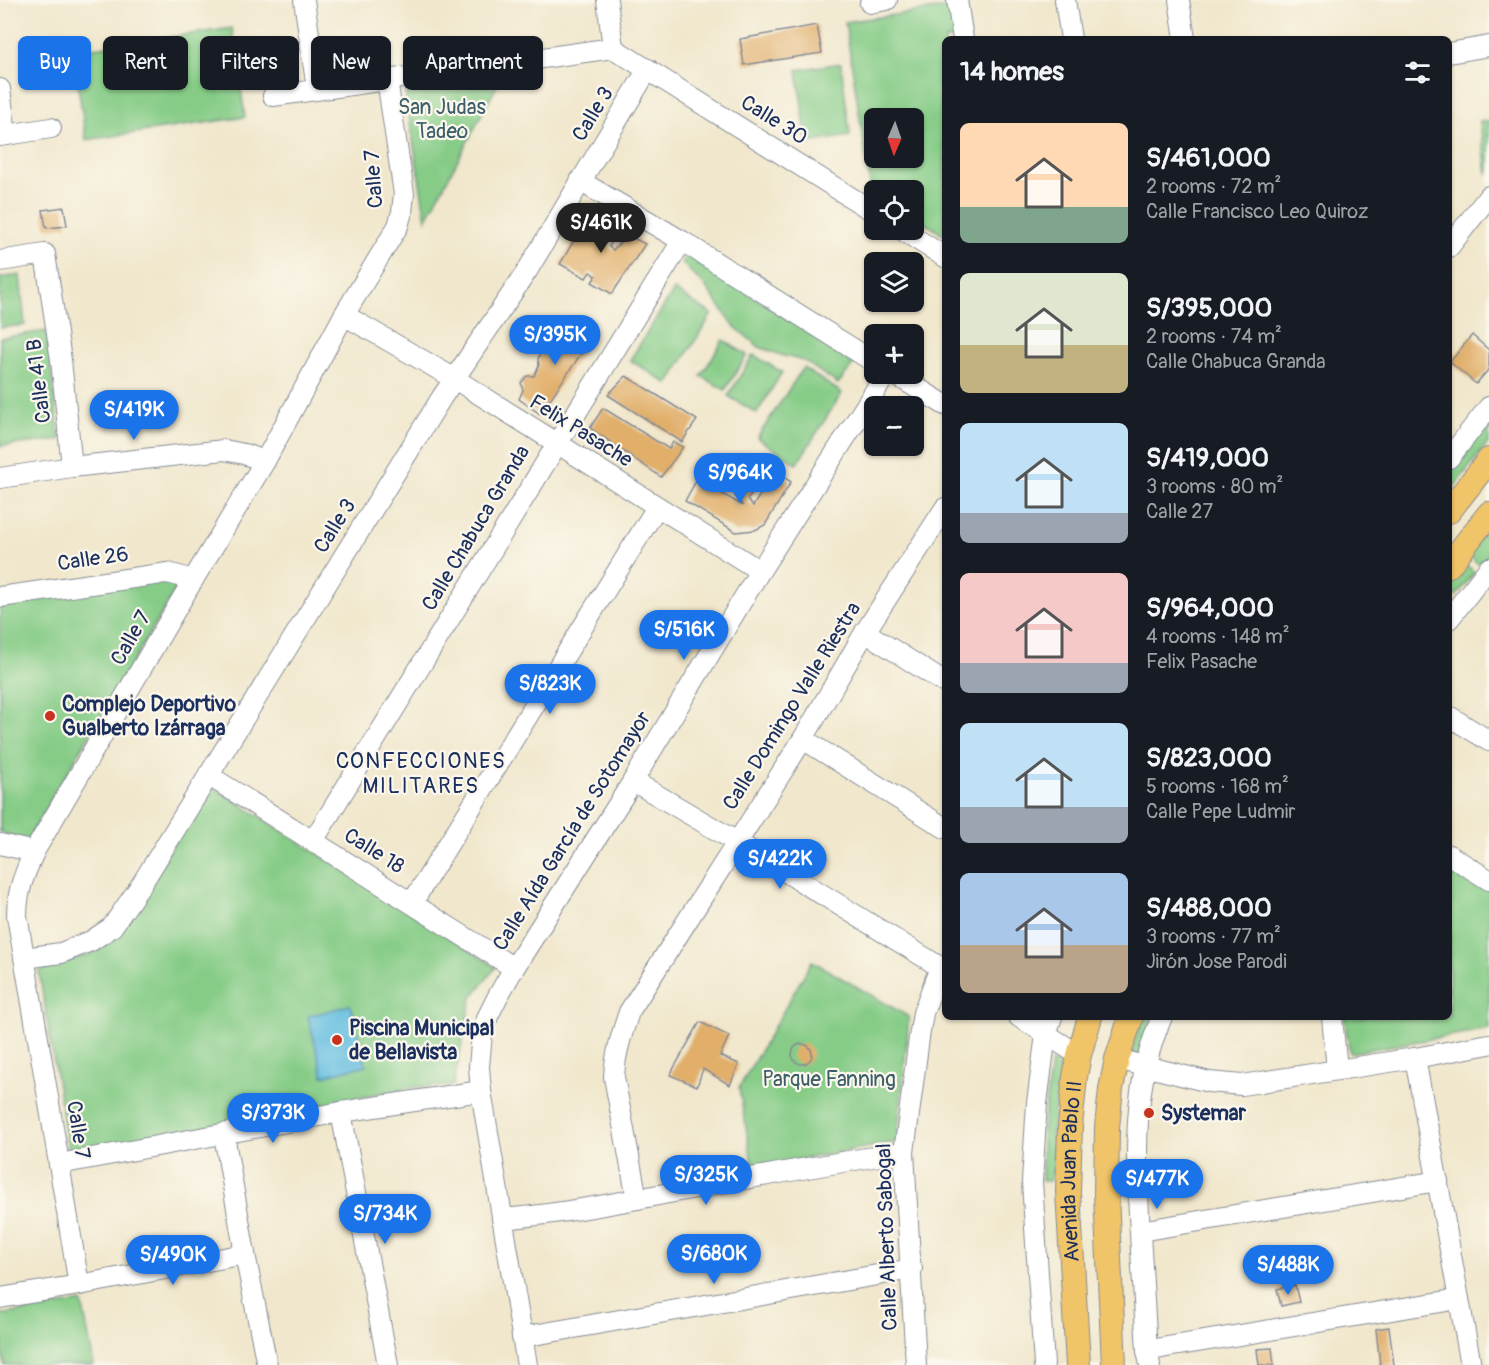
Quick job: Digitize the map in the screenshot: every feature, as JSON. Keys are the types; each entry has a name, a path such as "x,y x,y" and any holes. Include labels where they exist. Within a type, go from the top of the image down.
{"main road":[{"path":"1452,507 1489,460"},
{"path":"1452,561 1489,514"},
{"name":"Avenida Juan Pablo II","path":"1078,1365 1068,1192 1069,1137 1075,1077 1089,1020"},
{"name":"Avenida Juan Pablo II","path":"1114,1365 1106,1195 1107,1127 1117,1059 1130,1020"},
{"path":"1074,1291 1110,1288"}],"street":[{"path":"304,0 311,44"},
{"path":"391,78 613,48 607,0"},
{"path":"957,0 963,36"},
{"path":"1065,0 1071,36"},
{"path":"1179,0 1185,36"},
{"path":"1452,52 1489,46"},
{"name":"Calle 30","path":"613,48 864,206"},
{"name":"Calle 3","path":"24,958 61,953 91,941 112,927 141,885 454,379 527,271 648,69"},
{"path":"0,88 3,136 51,128"},
{"path":"273,96 312,90"},
{"name":"Calle 7","path":"78,1285 17,916 17,899 21,882 34,852 265,461 344,315 398,226 404,194 389,90"},
{"path":"580,181 682,241 864,356"},
{"path":"1452,242 1489,196"},
{"path":"918,240 942,255"},
{"name":"Calle Chabuca Granda","path":"313,841 682,241"},
{"name":"Calle 41 B","path":"0,261 45,254 61,360 72,467"},
{"name":"Felix Pasache","path":"344,315 454,379 760,571"},
{"name":"Calle Aída García de Sotomayor","path":"527,1365 481,1091 479,1068 482,1033 488,1016 514,968 633,781 760,571 880,384"},
{"path":"910,384 942,403"},
{"path":"1452,454 1489,407"},
{"path":"0,478 72,467 224,450 265,461"},
{"path":"412,903 657,507"},
{"name":"Calle Domingo Valle Riestra","path":"637,1199 614,1077 621,1034 629,1012 803,739 865,632 938,537 942,520"},
{"path":"1452,615 1489,568"},
{"name":"Calle 26","path":"0,597 168,573 193,580"},
{"path":"865,632 942,681"},
{"path":"1452,718 1489,741"},
{"path":"803,739 942,826"},
{"name":"Calle 18","path":"208,775 514,968"},
{"path":"633,781 942,967"},
{"path":"0,844 34,852"},
{"path":"1452,857 1489,880"},
{"name":"Calle Alberto Sabogal","path":"916,1365 904,1152 923,1014 942,970"},
{"path":"1029,1020 1049,1026 1079,1055"},
{"path":"1161,1020 1146,1066 1138,1105 1136,1144 1148,1358 1167,1347 1459,1299"},
{"path":"1332,1020 1337,1070"},
{"name":"Avenida Juan Pablo II","path":"1044,1365 1032,1182 1036,1103 1049,1026"},
{"path":"1117,1059 1209,1082 1242,1085 1489,1044"},
{"path":"1415,1058 1471,1365"},
{"path":"58,1164 341,1112 481,1091"},
{"path":"341,1112 388,1365"},
{"path":"224,1135 267,1365"},
{"path":"502,1220 637,1199 842,1161 904,1152"},
{"path":"1140,1231 1438,1181"},
{"path":"0,1298 245,1254"},
{"path":"522,1337 912,1269"}],"green space":[{"path":"964,5 969,36 942,36 942,234 924,222 924,180 870,180 868,168 924,168 924,108 864,108 864,144 845,22"},
{"path":"232,28 233,36 200,36 200,90 241,90 245,117 86,140 79,90 91,90 91,48 103,47 103,90 188,90 188,36 177,36"},
{"path":"841,63 850,136 807,143 797,70"},
{"name":"San Judas Tadeo","path":"495,90 426,220 405,91"},
{"path":"1489,121 1489,170 1487,173 1480,122"},
{"path":"687,253 855,362 838,384 804,361 759,347 734,326 706,287 682,263"},
{"path":"20,275 25,325 0,328 0,278"},
{"path":"674,290 712,314 668,384 630,360"},
{"path":"46,331 60,440 0,446 0,338"},
{"path":"723,340 747,355 725,390 701,376"},
{"path":"753,355 782,372 757,413 728,396"},
{"path":"803,368 842,393 797,464 757,438"},
{"path":"1489,415 1489,442 1452,489 1452,461"},
{"path":"1489,525 1489,555 1481,566 1466,554"},
{"path":"1461,561 1475,572 1456,596 1452,593 1452,575"},
{"name":"Complejo Deportivo Gualberto Izárraga","path":"146,577 179,584 27,841 0,832 0,600"},
{"path":"210,785 496,967 472,997 453,1086 415,1087 69,1154 39,971 87,955 113,941"},
{"path":"1452,866 1489,889 1489,1029 1350,1053 1344,1020 1452,1020"},
{"name":"Parque Fanning","path":"812,961 909,1017 897,1142 753,1168 739,1088"},
{"path":"1141,1020 1151,1020 1140,1055 1131,1053"},
{"path":"1051,1062 1060,1064 1052,1132 1054,1167 1051,1181 1042,1181 1042,1132"},
{"path":"82,1302 94,1365 4,1365 0,1315"}],"water":[{"name":"Piscina Municipal de Bellavista","path":"350,1005 366,1065 323,1076 308,1016"}],"building":[{"path":"817,25 822,53 744,65 740,39"},
{"path":"64,207 67,226 46,228 43,210"},
{"path":"591,212 619,229 609,247 613,250 627,235 645,244 612,294 592,282 596,276 590,272 586,278 560,264"},
{"path":"569,319 594,335 540,414 519,399 523,390 521,383 527,376 534,376 539,365 541,350 551,350 557,338 555,334 560,327 565,327"},
{"path":"1472,335 1489,350 1489,369 1476,384 1452,364 1452,360"},
{"path":"626,376 697,420 682,442 608,395"},
{"path":"603,408 669,449 673,442 683,447 661,477 590,428"},
{"path":"775,471 791,482 765,525 755,530 736,532 685,501 697,479 743,506 734,493 741,484 750,484 755,491 747,500 753,506"},
{"path":"700,1022 729,1036 720,1056 739,1064 730,1085 703,1069 697,1086 670,1075"},
{"path":"798,1044 806,1044 812,1050 812,1058 806,1064 798,1064 792,1058 792,1050"},
{"path":"1295,1285 1299,1302 1281,1306 1277,1289"},
{"path":"1389,1327 1394,1365 1380,1365 1376,1329"},
{"path":"1272,1348 1274,1365 1259,1365 1257,1349"}],"place":[{"name":"Complejo Deportivo Gualberto Izárraga","path":"50,716"},
{"name":"Piscina Municipal de Bellavista","path":"337,1040"},
{"name":"Systemar","path":"1149,1113"}],"district":[{"name":"CONFECCIONES MILITARES","path":"421,774"}]}
